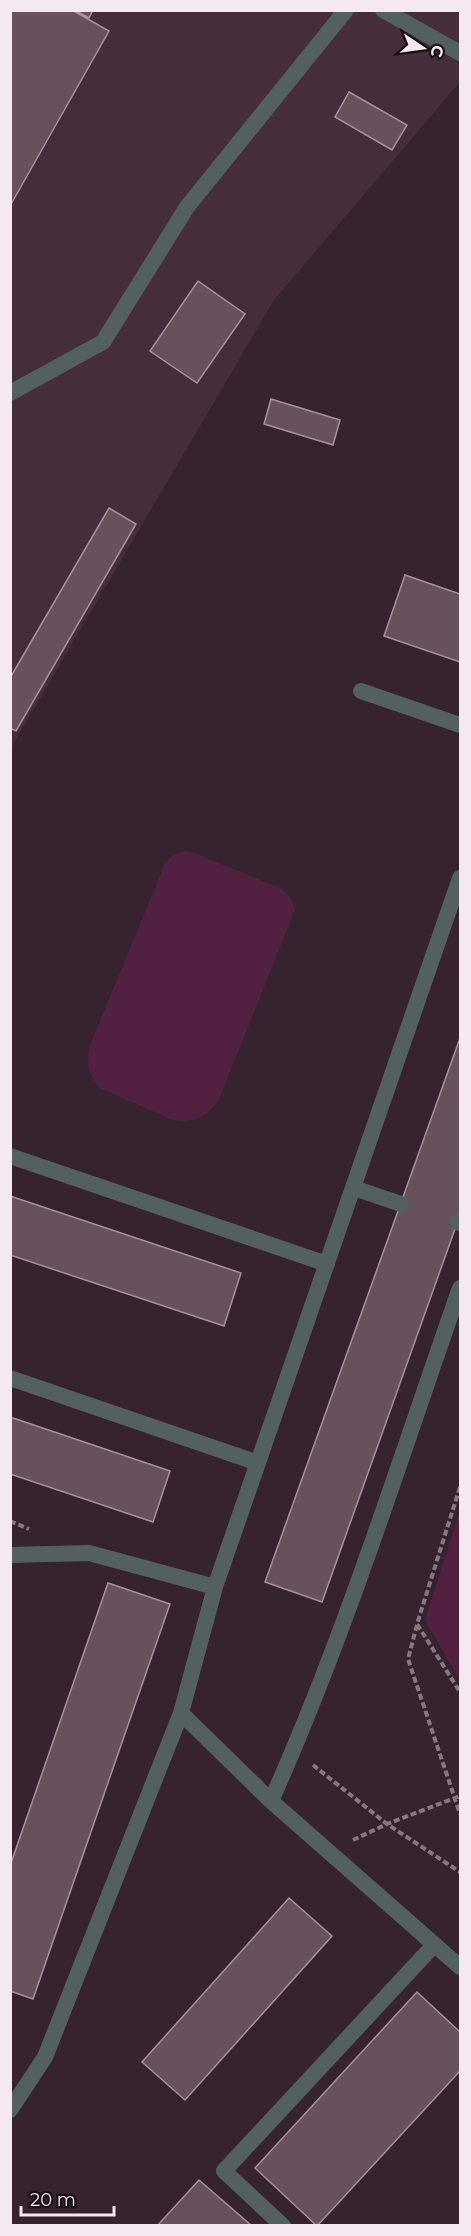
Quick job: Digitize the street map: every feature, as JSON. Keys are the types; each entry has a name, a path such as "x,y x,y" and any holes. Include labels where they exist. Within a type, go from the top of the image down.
{"lane":[{"path":"10,393 103,342 187,207 346,10"},
{"path":"383,10 460,53"},
{"path":"361,691 460,725"},
{"path":"10,2110 45,2057 181,1713 215,1587 460,878"},
{"path":"10,1156 327,1264"},
{"path":"354,1188 401,1204"},
{"path":"271,1801 294,1750 344,1619 460,1288"},
{"path":"10,1378 258,1463"},
{"path":"10,1555 89,1553 215,1587"},
{"path":"181,1713 271,1801 460,1967"},
{"path":"283,2226 224,2171 434,1945"}],"path":[{"path":"460,1486 408,1659 460,1814"},
{"path":"417,1624 460,1692"},
{"path":"294,1750 387,1824 460,1872"},
{"path":"327,1851 387,1824 460,1796"}],"shaded area":[{"path":"11,11 460,11 460,82 274,300 11,748"},
{"path":"185,851 280,888 290,898 295,910 219,1099 204,1115 185,1121 170,1119 100,1088 89,1068 88,1057 90,1045 164,866 173,856"},
{"path":"460,1511 460,1681 425,1620"}],"building":[{"path":"10,10 72,10 109,31 10,206"},
{"path":"75,10 93,10 89,18"},
{"path":"349,92 407,125 392,150 335,117"},
{"path":"198,281 245,314 197,383 150,351"},
{"path":"271,399 340,420 333,445 264,424"},
{"path":"109,508 136,524 16,731 10,728 10,678"},
{"path":"405,575 460,594 460,662 384,636"},
{"path":"460,1038 460,1215 322,1602 265,1582"},
{"path":"10,1196 241,1273 224,1326 10,1255"},
{"path":"10,1417 170,1471 153,1522 10,1474"},
{"path":"108,1583 170,1604 33,1999 10,1991 10,1866"},
{"path":"289,1898 332,1936 185,2100 142,2062"},
{"path":"417,1992 460,2032 460,2071 317,2226 255,2168"},
{"path":"199,2180 252,2226 157,2226"}]}
